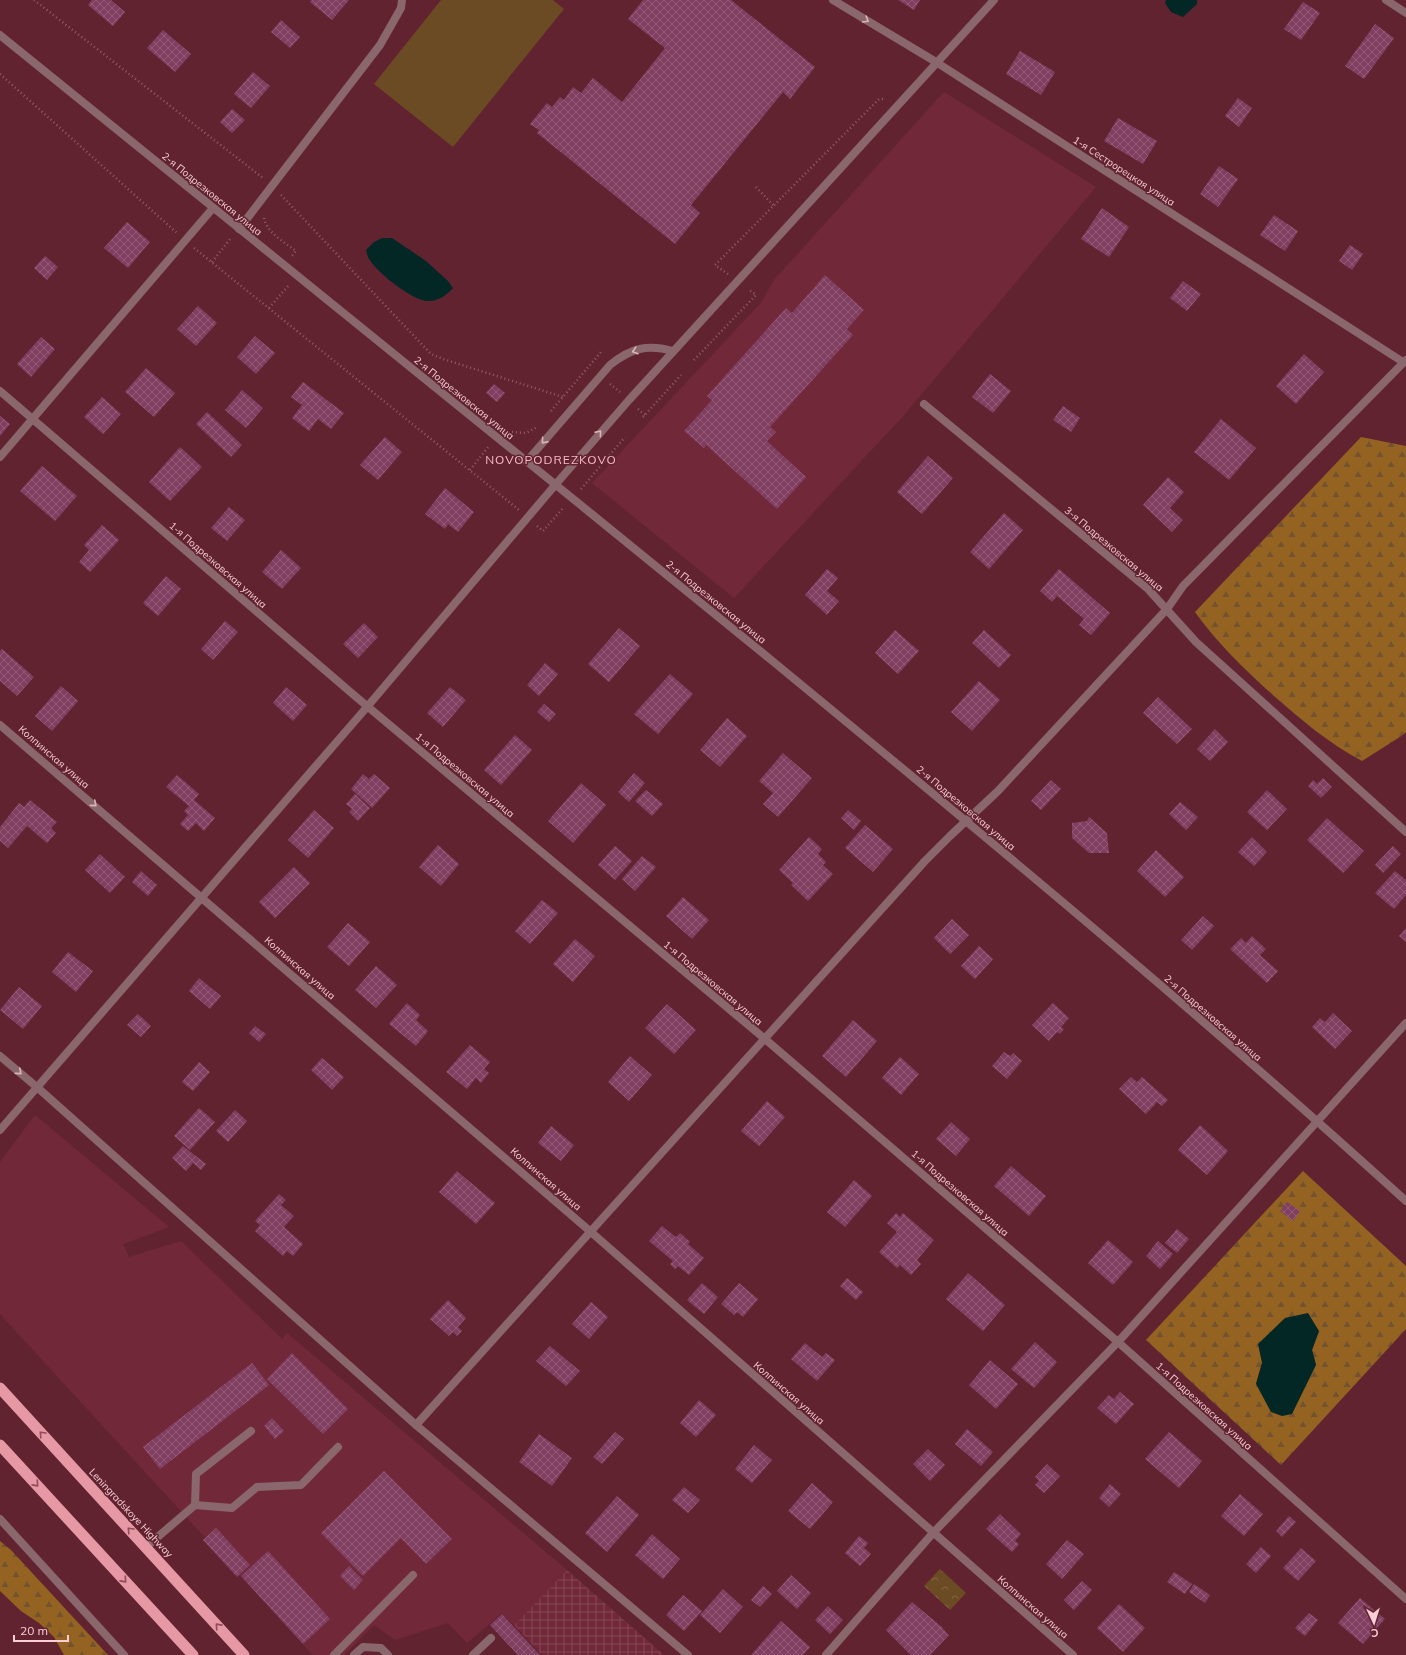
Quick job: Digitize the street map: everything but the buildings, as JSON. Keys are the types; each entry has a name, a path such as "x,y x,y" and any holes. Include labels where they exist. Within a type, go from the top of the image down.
{"highway":[{"name":"Leningradskoye Highway","path":"0,1388 244,1655"},
{"path":"0,1445 192,1655"}],"street":[{"path":"239,229 380,45 400,8 402,0"},
{"name":"1-я Сестрорецкая улица","path":"833,0 936,62 1405,362"},
{"path":"0,1130 367,707 556,484 673,351 994,0"},
{"path":"1386,0 1406,13"},
{"name":"2-я Подрезковская улица","path":"0,35 556,484 967,821 1317,1121 1406,1201"},
{"path":"0,457 213,208"},
{"path":"527,461 610,365 623,355 638,349 651,348 673,351"},
{"path":"416,1425 926,861 998,791 1167,608 1183,586 1405,362"},
{"name":"1-я Подрезковская улица","path":"0,391 367,707 765,1039 1118,1342 1406,1599"},
{"name":"3-я Подрезковская улица","path":"924,404 1148,588 1196,642 1406,832"},
{"name":"Колпинская улица","path":"0,725 591,1232 1073,1655"},
{"path":"826,1655 933,1533 1118,1342 1406,1023"},
{"path":"0,1056 38,1088 416,1425 688,1655"},
{"path":"195,1505 196,1474 251,1431"},
{"path":"146,1547 195,1505 232,1508 256,1487 301,1485 338,1447"},
{"path":"0,1519 124,1655"},
{"path":"334,1655 413,1575"},
{"path":"473,1655 491,1638"},
{"path":"354,1655 363,1647 381,1648 388,1655"}],"path":[{"path":"34,0 271,186 431,354 563,396"},
{"path":"0,74 186,241 518,509"},
{"path":"694,360 756,295 715,265 879,99 902,101"},
{"path":"756,187 774,206"},
{"path":"264,216 265,225 296,252 292,256"},
{"path":"212,262 239,229"},
{"path":"269,308 290,284"},
{"path":"550,413 601,352"},
{"path":"635,406 644,416 681,375"},
{"path":"608,382 620,393"},
{"path":"508,429 518,434 526,433 536,429 541,423"},
{"path":"581,488 625,437"},
{"path":"470,470 491,444"},
{"path":"534,524 543,531 564,507"}],"shaded area":[{"path":"944,92 1096,187 904,415 734,598 592,483 760,304 774,280"},
{"path":"35,1115 169,1227 123,1244 129,1257 181,1241 282,1339 287,1333 567,1570 514,1625 502,1613 467,1643 448,1623 395,1640 374,1625 344,1655 313,1655 0,1314 0,1162"},
{"path":"567,1570 664,1655 542,1655 514,1625"}],"green space":[{"path":"441,0 553,0 564,9 453,147 374,84"},
{"path":"1361,437 1406,446 1406,732 1362,761 1327,739 1274,696 1232,656 1195,612"},
{"path":"1303,1171 1406,1266 1406,1329 1281,1465 1146,1340","holes":["1319,1331 1312,1350 1316,1365 1256,1384 1262,1363"]},
{"path":"0,1541 11,1550 108,1655 64,1655 54,1637 39,1623 21,1611 0,1591"},
{"path":"940,1569 966,1593 950,1610 924,1586"}],"water":[{"path":"1166,0 1197,0 1197,4 1183,17 1171,12 1165,3"},
{"path":"382,238 392,238 426,261 448,281 453,288 442,297 429,301 414,297 405,292 373,265 367,255 366,250 374,242"},
{"path":"1308,1313 1319,1331 1312,1350 1316,1365 1292,1414 1282,1416 1271,1412 1256,1384 1262,1363 1258,1344 1285,1318"}],"district":[{"name":"NOVOPODREZKOVO","path":"551,459"}]}
